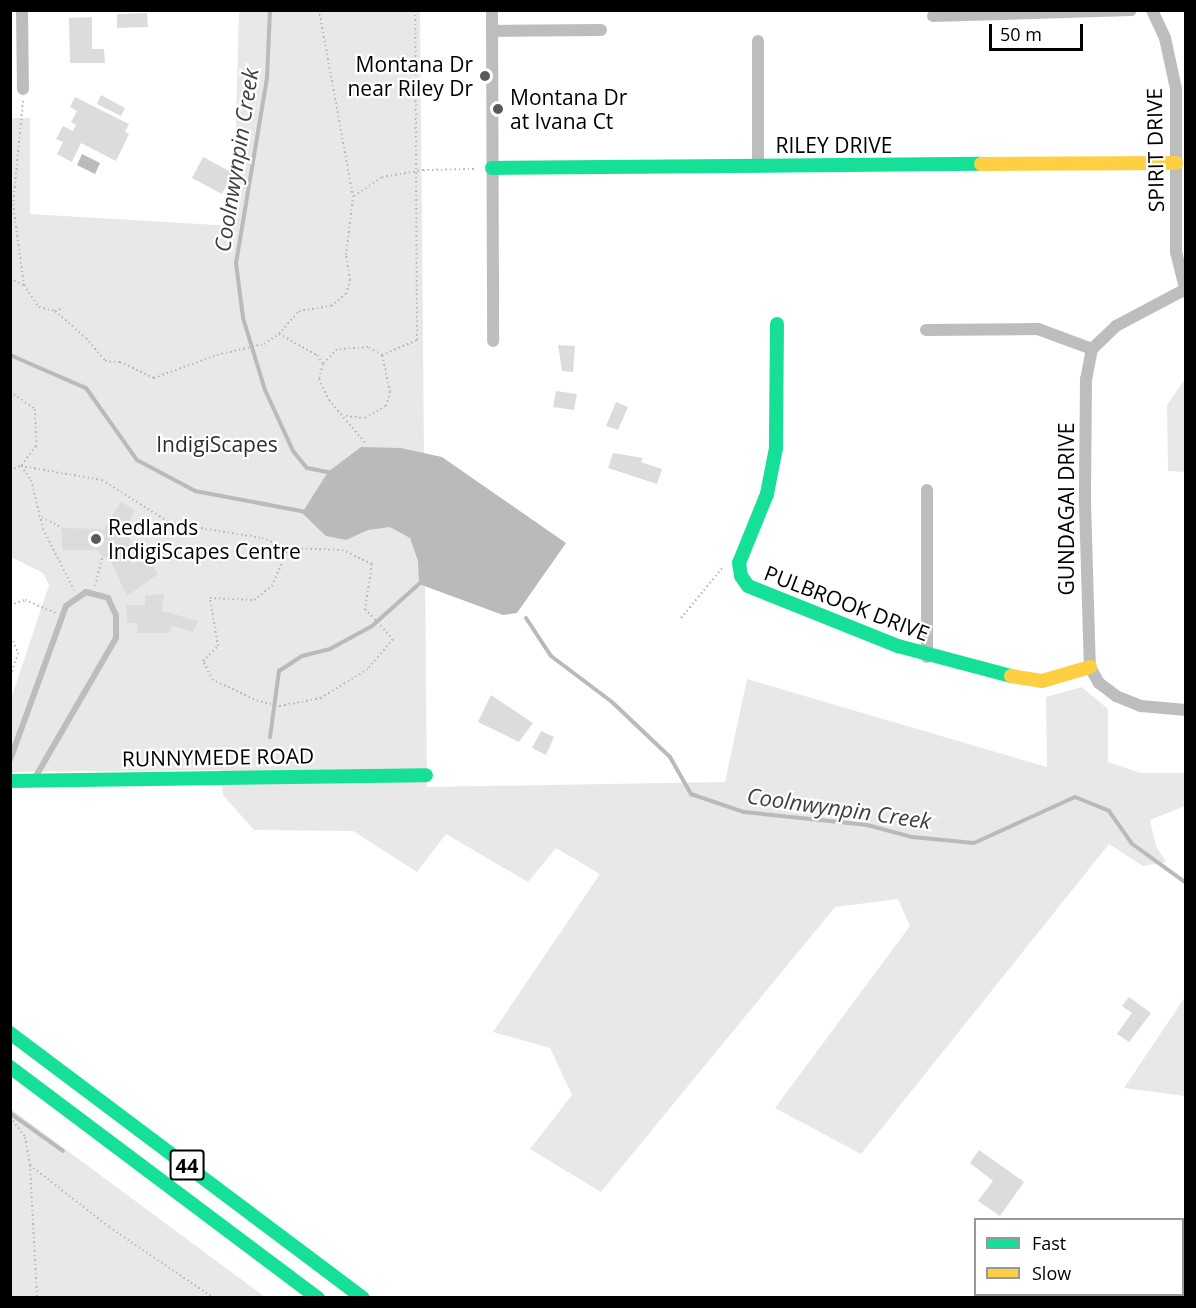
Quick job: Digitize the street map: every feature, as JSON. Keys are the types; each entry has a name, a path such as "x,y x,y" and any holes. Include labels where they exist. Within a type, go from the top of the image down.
{"street":[{"path":"22,10 23,89"},
{"path":"492,10 488,169 494,341"},
{"path":"933,16 1131,10"},
{"name":"SPIRIT DRIVE","path":"1152,10 1164,38 1176,89 1176,252 1185,291"},
{"path":"492,31 601,30"},
{"path":"758,41 758,167"},
{"name":"RILEY DRIVE","path":"488,169 1176,163"},
{"path":"926,330 1038,329 1092,349 1116,326 1185,291"},
{"name":"PULBROOK DRIVE","path":"777,324 773,472 739,563 741,576 748,586 927,657 1012,678 1042,681 1090,668"},
{"name":"GUNDAGAI DRIVE","path":"1090,668 1085,503 1086,380 1092,349"},
{"path":"927,490 927,657"},
{"path":"1090,668 1099,683 1116,696 1141,706 1185,710"},
{"name":"RUNNYMEDE ROAD","path":"10,781 426,776"},
{"name":"44","path":"10,1033 363,1298"},
{"name":"44","path":"10,1067 318,1298"}],"lane":[{"path":"10,760 63,615 76,595 95,591 108,598 113,606 116,638 34,780"}],"path":[{"path":"10,279 24,285 39,307 56,311 105,361 120,362 142,376 154,378 171,374 199,361 264,344 279,334 299,311 331,306 346,294 350,280 346,255 353,197 319,10"},
{"path":"382,355 417,340 416,10"},
{"path":"23,89 13,204 15,238 24,265 24,285"},
{"path":"353,197 382,177 416,171 488,169"},
{"path":"10,238 15,238"},
{"path":"56,311 63,308"},
{"path":"279,334 317,355 323,364"},
{"path":"346,416 365,418 386,406 390,392 382,355 368,347 337,349 323,364 319,379 329,400 346,416 358,439 366,444"},
{"path":"10,392 35,409 36,446 21,466"},
{"path":"21,466 31,480 43,529 76,595"},
{"path":"10,470 21,466 102,480 170,523 262,538 288,548 342,550 372,564 366,591 369,615 387,630 393,639 368,669 321,698 280,706 270,705 226,688 205,670 203,662 214,652 218,636 207,601 216,595 254,600 272,586 288,548"},
{"path":"41,516 63,528"},
{"path":"95,591 96,572 102,557"},
{"path":"681,618 719,569 739,563"},
{"path":"10,605 25,600 63,615"},
{"path":"10,643 16,647 18,657 10,677"},
{"path":"10,1117 25,1137 30,1166 38,1298"},
{"path":"30,1166 109,1227 214,1298"}],"green space":[{"name":"IndigiScapes","path":"239,11 420,11 427,787 725,782 747,679 1047,767 1046,697 1082,687 1108,709 1108,762 1141,773 1185,773 1185,806 1150,820 1156,846 1166,862 1143,866 1109,844 861,1154 775,1108 910,926 898,899 835,907 601,1192 530,1149 572,1095 550,1048 493,1032 600,874 556,848 528,882 446,834 417,872 353,831 254,830 223,795 221,770 11,772 11,699 49,585 43,573 11,557 10,118 30,118 30,214 233,226"},
{"path":"1185,379 1185,472 1168,471 1167,405"},
{"path":"1185,997 1185,1096 1124,1088"},
{"path":"11,1109 265,1297 12,1297"}],"shaded area":[{"path":"82,154 100,163 95,174 77,165"},
{"path":"361,447 401,448 442,457 566,543 517,613 503,615 419,584 418,561 410,538 390,527 368,530 346,540 326,536 302,513 328,472"}],"building":[{"path":"147,13 148,27 117,28 117,14"},
{"path":"92,17 92,49 104,49 105,63 70,63 69,18"},
{"path":"101,95 125,108 121,116 97,104"},
{"path":"75,97 129,124 125,132 129,134 116,161 81,143 72,162 57,154 63,142 56,139 63,126 73,131 76,125 71,122 77,111 70,107"},
{"path":"203,157 233,173 222,194 192,178"},
{"path":"558,345 575,346 573,372 562,371"},
{"path":"556,391 577,394 574,410 553,407"},
{"path":"616,402 628,407 618,430 606,426"},
{"path":"613,453 643,458 641,462 662,469 657,484 608,468"},
{"name":"Redlands IndigiScapes Centre","path":"121,502 135,510 127,528 134,554 129,558 133,564 147,554 158,574 127,596 109,557 102,557 97,550 62,550 62,528 104,529"},
{"name":"Redlands IndigiScapes Centre","path":"164,593 162,611 198,621 193,632 172,626 169,633 137,633 137,623 127,623 126,605 145,605 145,596"},
{"path":"491,695 533,723 519,742 478,722"},
{"path":"541,731 554,737 546,755 532,748"},
{"path":"1129,997 1151,1013 1129,1042 1117,1034 1132,1013 1122,1006"},
{"path":"979,1150 1024,1182 1000,1216 978,1201 993,1181 970,1163"}],"waterway":[{"name":"Coolnwynpin Creek","path":"270,10 267,78 236,263 243,318 265,390 293,451 307,468 332,473"},
{"name":"Coolnwynpin Creek","path":"10,355 86,388 137,460 195,491 306,512"},
{"path":"270,737 279,671 302,656 330,649 372,626 421,582"},
{"name":"Coolnwynpin Creek","path":"526,618 551,656 612,702 670,757 691,794 744,812 867,825 912,837 974,843 1075,797 1109,811 1131,843 1186,883"},
{"path":"10,1113 63,1151"}],"traffic: fast":[{"path":"492,168 981,164"},
{"path":"777,324 776,448 767,494 739,563 741,576 748,586 898,646 1011,676"},
{"path":"10,781 426,775"},
{"path":"10,1033 363,1298"},
{"path":"10,1067 318,1298"}],"traffic: slow":[{"path":"981,164 1176,163"},
{"path":"1011,676 1042,681 1090,667"}],"place":[{"name":"Montana Dr near Riley Dr","path":"485,76"},
{"name":"Montana Dr at Ivana Ct","path":"498,109"},
{"name":"Redlands IndigiScapes Centre","path":"96,539"}]}
